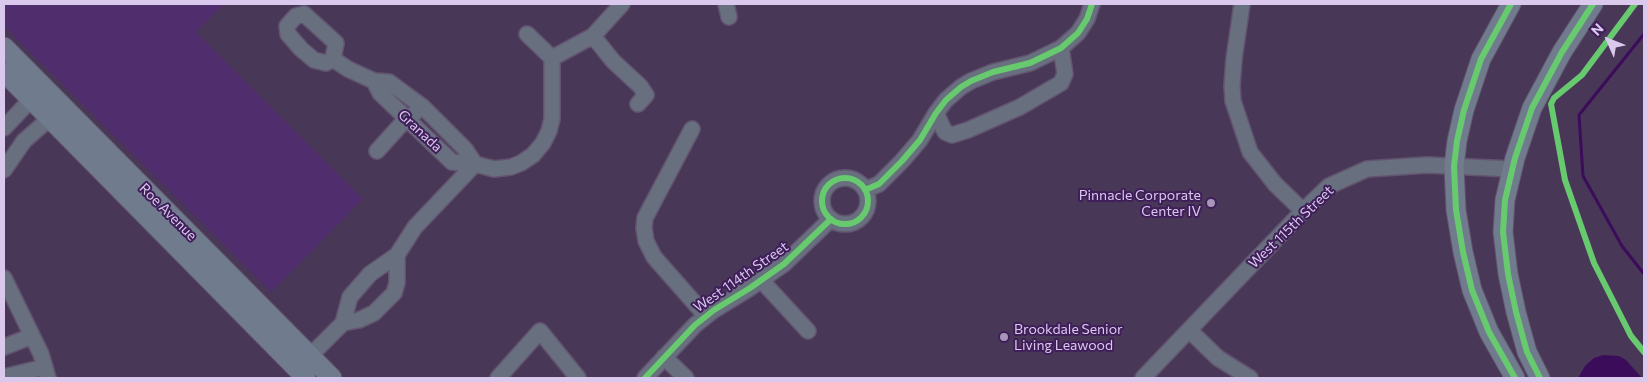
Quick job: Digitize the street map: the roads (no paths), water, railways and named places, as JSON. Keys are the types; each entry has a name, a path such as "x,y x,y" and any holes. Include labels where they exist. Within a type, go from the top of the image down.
{"main road":[{"path":"1512,4 1481,59 1464,110 1454,166 1456,210 1472,290 1489,332 1515,378"},
{"path":"1540,378 1527,352 1508,274 1503,232 1505,200 1512,170 1532,108 1562,52 1593,4"},
{"name":"Roe Avenue","path":"4,47 37,92 304,368 332,378"},
{"name":"Roe Avenue","path":"4,72 37,92"}],"street":[{"path":"527,34 552,58 593,36 622,4"},
{"path":"865,190 879,184 902,161 920,140 946,100 971,81 993,72 1030,64 1061,48 1078,33 1092,4"},
{"path":"1242,4 1232,86 1233,101 1250,152 1275,184 1303,211"},
{"path":"593,36 613,61 640,86 646,95 638,104"},
{"path":"936,113 945,132 952,135 1020,107 1061,83 1065,74 1061,48"},
{"name":"Granada","path":"374,82 380,93 452,162 475,164 494,169 510,167 521,164 533,155 549,132 552,119 552,58"},
{"path":"304,368 343,323 350,297 370,274 397,255 415,227 475,164 465,149 423,107 389,82 374,82 333,59"},
{"path":"4,128 37,92"},
{"path":"377,151 406,119 423,107"},
{"path":"4,170 24,141 57,112"},
{"path":"692,129 646,218 644,228 646,241 654,257 706,316"},
{"name":"West 115th Street","path":"1143,378 1329,186 1367,169 1427,165 1512,170"},
{"path":"850,179 858,182 865,190 868,200 867,208 859,220 845,224 831,219 826,214 822,199 829,185 835,181 850,179"},
{"name":"West 114th Street","path":"645,378 681,338 706,316 761,280 796,254 831,219"},
{"path":"343,323 359,320 374,313 394,293 397,283 397,255"},
{"path":"4,278 41,354 46,373 4,377"},
{"path":"761,280 808,331"},
{"path":"1189,330 1218,358 1250,378"},
{"path":"498,378 540,331 578,378"},
{"path":"4,347 32,336"},
{"path":"664,357 686,378"}],"waterway":[{"path":"1644,34 1579,115 1583,176 1622,246 1644,274"}],"place":[{"name":"Pinnacle Corporate Center IV","path":"1211,203"},
{"name":"Brookdale Senior Living Leawood","path":"1004,337"}]}
